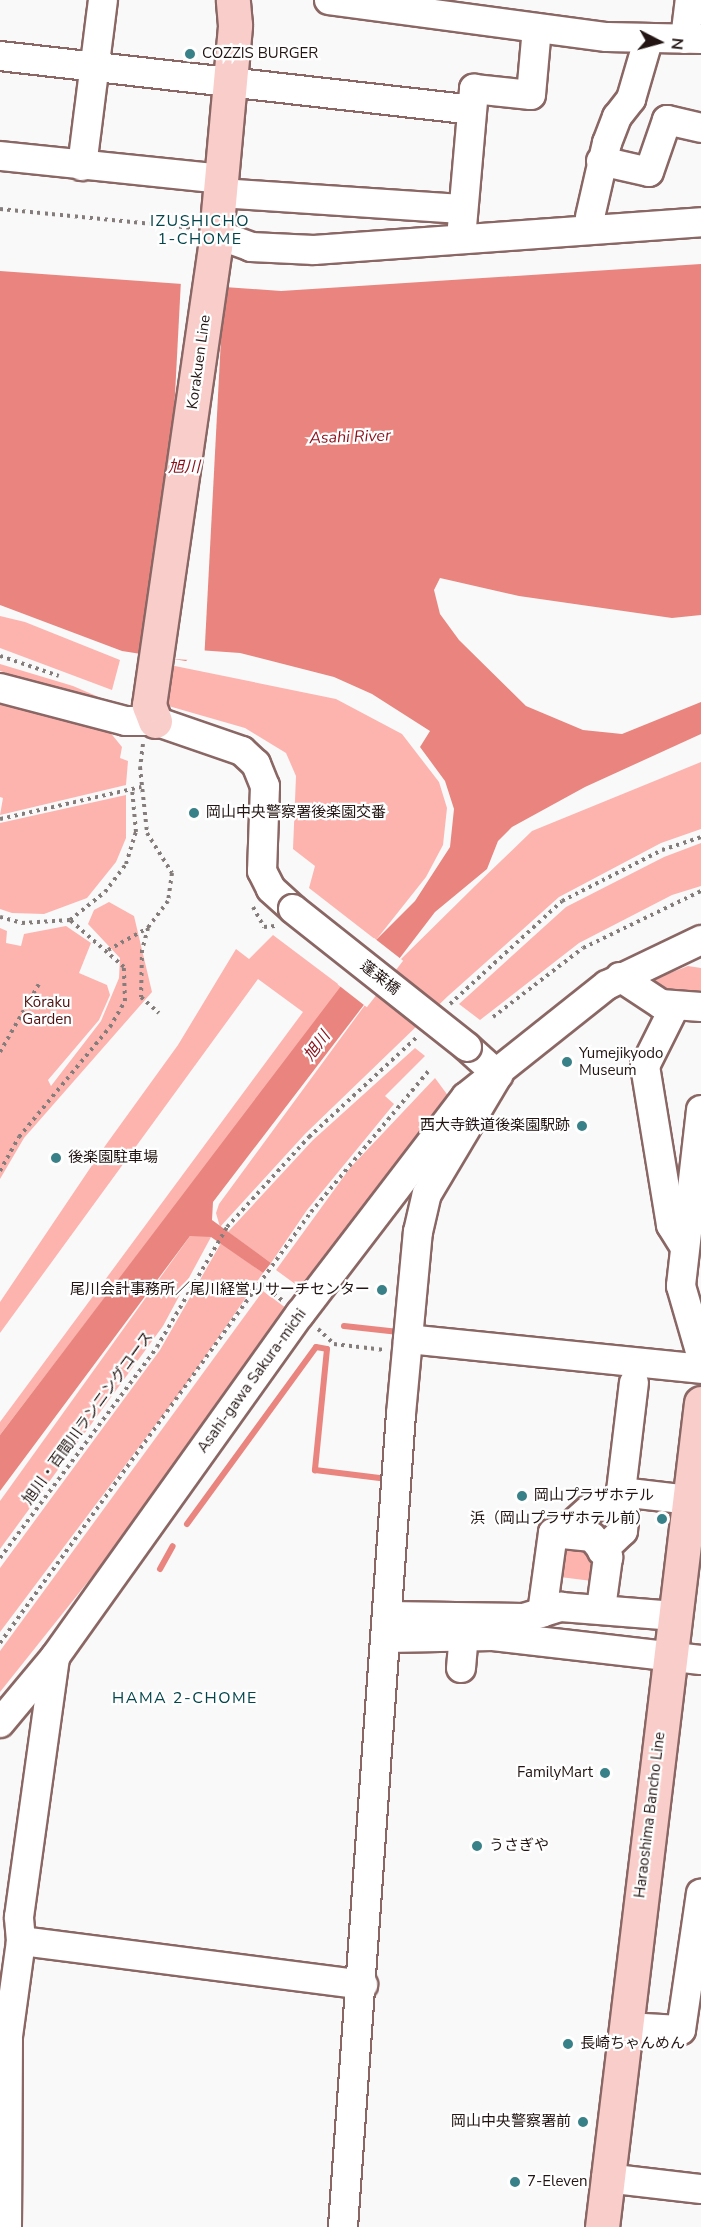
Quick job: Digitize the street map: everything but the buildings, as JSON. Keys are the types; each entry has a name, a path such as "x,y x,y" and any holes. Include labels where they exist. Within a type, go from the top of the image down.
{"main road":[{"name":"Korakuen Line","path":"152,709 208,236 220,186 230,81 233,0"},
{"name":"Haraoshima Bancho Line","path":"602,2227 625,2027 685,1658 675,1616 701,1403"}],"street":[{"path":"82,166 103,0"},
{"path":"329,0 648,41 693,39 690,0"},
{"path":"461,227 474,88 531,95 537,28"},
{"path":"589,224 601,161 617,117 626,106 648,41"},
{"path":"0,56 95,65 471,110"},
{"path":"626,106 701,128"},
{"path":"601,161 649,172 668,120"},
{"path":"0,156 220,186 461,227"},
{"path":"208,236 251,247 314,250 461,227 701,222"},
{"name":"蓬莱橋","path":"0,687 126,721 152,709 232,745 256,764 266,794 262,871 271,889 467,1047 498,1075"},
{"name":"Asahi-gawa Sakura-michi","path":"0,1723 55,1657 300,1314 466,1097 498,1075 524,1049 620,978 701,940"},
{"path":"620,978 661,1004 688,1007 645,1066 671,1226 685,1247"},
{"path":"343,2227 418,1232 427,1194 498,1075"},
{"path":"701,1110 685,1247 682,1294 701,1355"},
{"path":"408,1346 701,1369"},
{"path":"602,1551 623,1532 625,1509 620,1500 634,1383"},
{"path":"562,1534 593,1506 620,1500 689,1500"},
{"path":"542,1613 553,1533 592,1537 608,1557 600,1608"},
{"path":"462,1628 524,1618 561,1607 600,1608 675,1616"},
{"path":"387,1627 462,1628 685,1658"},
{"path":"461,1668 462,1628"},
{"path":"8,2227 8,2036 13,1924 55,1657"},
{"path":"625,2027 681,2030 699,1926 701,1893"},
{"path":"13,1924 363,1985"},
{"path":"606,2178 701,2189"}],"path":[{"path":"0,209 208,236"},
{"path":"152,709 143,741 141,787 147,833 172,873 168,901 148,928 142,950 141,997 159,1013"},
{"path":"0,819 141,787"},
{"path":"0,917 22,923 70,920 105,892 126,864 136,832 132,789"},
{"path":"493,1017 583,948 701,891"},
{"path":"0,1171 19,1137 110,1027 125,1001 124,968 108,950 70,920"},
{"path":"108,950 148,928"},
{"path":"0,1052 39,984"},
{"path":"0,1642 311,1212 430,1069"},
{"name":"旭川・百間川ランニングコース","path":"0,1558 157,1347 214,1244 226,1227"},
{"path":"334,1344 408,1346"}],"green space":[{"path":"0,616 25,622 120,660 112,690 0,648"},
{"path":"0,664 73,686 101,698 99,702 0,671"},
{"path":"170,665 336,699 402,734 439,782 447,808 443,845 426,877 376,940 309,888 315,866 293,849 296,776 286,753 245,728 165,705"},
{"path":"0,702 109,731 122,747 120,758 128,761 126,785 0,815 3,798 0,797"},
{"path":"701,762 701,829 661,843 559,897 448,996 305,1134 220,1227 216,1213 219,1204 365,1005 401,959 475,886 532,831"},
{"path":"126,795 126,838 116,862 87,898 44,914 12,913 0,909 0,823"},
{"path":"701,843 701,886 672,895 579,943 480,1020 459,1004 566,907 664,857"},
{"name":"Kōraku Garden","path":"109,902 134,916 152,992 24,1138 0,1179 0,928 7,931 6,943 21,946 24,934 66,926 91,943 79,973 107,985 110,995 99,1020 48,1080 51,1086 101,1021 119,978 120,958 88,924 94,910"},
{"path":"273,935 342,987 0,1435 0,1422 303,1012 258,979 0,1333 0,1302 105,1146 178,1045 236,949 249,959"},
{"path":"688,966 701,968 701,1000 664,995 647,982"},
{"path":"415,1048 425,1056 385,1096 394,1104 307,1210 271,1263 228,1232 313,1140"},
{"path":"435,1078 452,1101 376,1188 302,1289 276,1270 350,1168"},
{"path":"200,1234 211,1237 163,1326 0,1549 0,1501 190,1236"},
{"path":"221,1243 263,1273 184,1387 0,1632 0,1568 160,1350"},
{"path":"263,1291 290,1311 118,1544 0,1692 0,1651"},
{"path":"569,1547 590,1549 594,1561 592,1581 560,1577 564,1551"}],"water":[{"name":"旭川","path":"701,264 701,615 672,618 519,596 440,578 434,590 440,614 459,640 526,706 583,730 622,734 701,702 701,734 585,787 512,827 498,841 487,869 435,912 213,1202 212,1220 271,1263 263,1273 211,1237 190,1236 0,1491 0,1435 376,940 415,901 450,847 454,809 445,781 420,747 430,731 372,694 334,677 240,653 198,650 186,661 122,651 0,605 0,271 281,291"}],"pier":[{"path":"181,280 224,282 204,661 161,658"},
{"path":"374,938 403,961 367,1007 338,984"}],"waterway":[{"path":"344,1326 399,1332"},
{"path":"187,1524 316,1347 327,1349 315,1470 380,1478"},
{"path":"160,1569 173,1546"}],"place":[{"name":"COZZIS BURGER","path":"190,54"},
{"name":"岡山中央警察署後楽園交番","path":"194,813"},
{"name":"Yumejikyodo Museum","path":"567,1062"},
{"name":"西大寺鉄道後楽園駅跡","path":"582,1126"},
{"name":"後楽園駐車場","path":"56,1158"},
{"name":"尾川会計事務所／尾川経営リサーチセンター","path":"382,1290"},
{"name":"岡山プラザホテル","path":"522,1496"},
{"name":"浜（岡山プラザホテル前）","path":"662,1519"},
{"name":"FamilyMart","path":"605,1773"},
{"name":"うさぎや","path":"477,1846"},
{"name":"長崎ちゃんめん","path":"568,2044"},
{"name":"岡山中央警察署前","path":"583,2122"},
{"name":"7-Eleven","path":"515,2182"}],"district":[{"name":"IZUSHICHO 1-CHOME","path":"200,230"},
{"name":"HAMA 2-CHOME","path":"185,1698"}],"water label":[{"name":"Asahi River","path":"350,437"}]}
